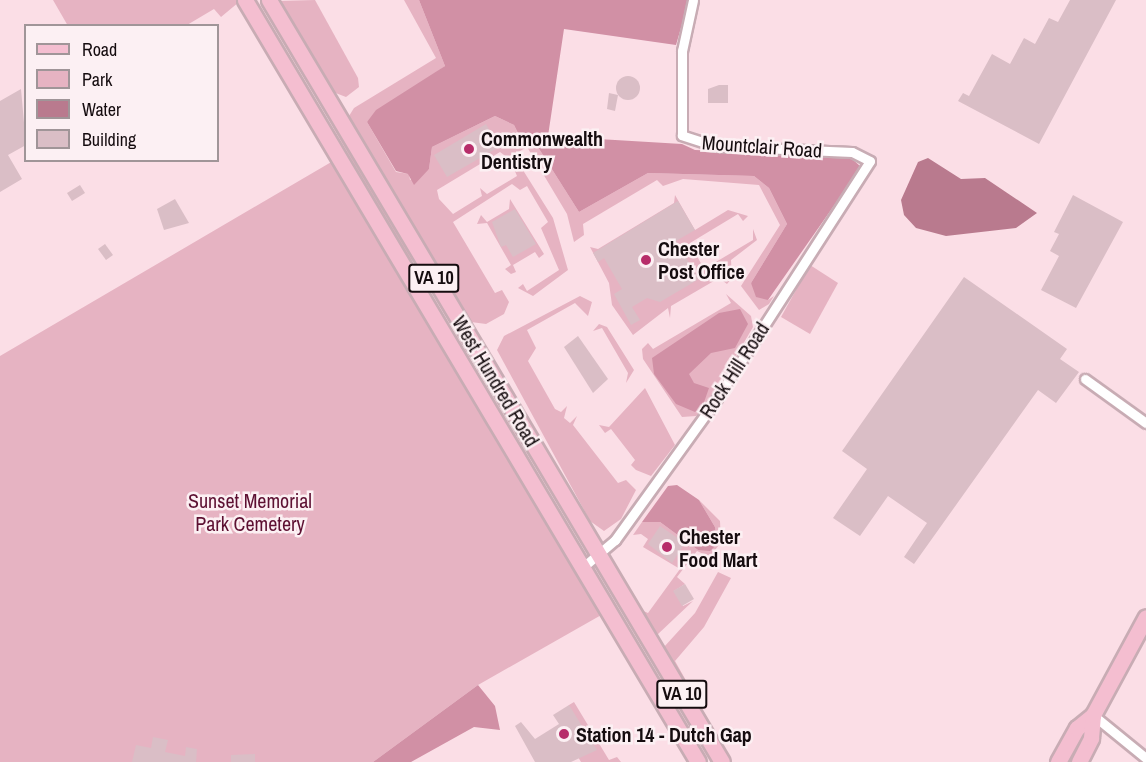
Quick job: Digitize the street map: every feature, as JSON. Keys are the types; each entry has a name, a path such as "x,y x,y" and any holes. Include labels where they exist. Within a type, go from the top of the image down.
{"main road":[{"name":"West Hundred Road","path":"245,0 698,762"},
{"name":"West Hundred Road","path":"269,0 722,762"},
{"path":"1058,762 1077,728 1093,715 1146,616"},
{"path":"1079,762 1091,738 1093,715"}],"street":[{"name":"Mountclair Road","path":"693,0 682,51 682,135 716,146 852,152 870,161"},
{"name":"Rock Hill Road","path":"583,567 599,556 716,400 870,161"},
{"path":"1085,379 1146,423"},
{"path":"1093,715 1146,758"}],"green space":[{"path":"53,0 238,0 239,2 221,17 214,9 189,24 67,24"},
{"path":"315,0 358,78 359,87 346,97 333,92 279,1"},
{"path":"404,0 419,0 445,66 367,122 396,172 409,174 410,180 429,169 432,147 495,116 514,125 521,139 536,144 579,212 648,173 754,176 769,188 787,224 751,283 768,300 774,296 769,304 759,310 741,286 780,225 759,185 683,179 663,186 657,180 583,224 584,235 574,242 567,214 527,147 508,158 500,152 437,190 439,199 453,214 482,196 480,188 487,194 517,176 514,169 521,167 553,218 568,270 533,296 518,288 523,284 527,291 559,270 541,228 548,222 527,186 520,190 512,184 453,222 495,293 502,290 509,302 504,314 486,324 471,322 349,116 354,108 436,58"},
{"path":"306,79 317,92 424,269 407,258"},
{"name":"Sunset Memorial Park Cemetery","path":"333,161 603,614 478,685 373,762 0,762 0,356"},
{"name":"Chester Post Office","path":"675,195 695,230 728,210 748,216 743,221 738,214 690,243 704,269 753,240 753,229 757,240 731,260 732,278 727,284 719,278 671,306 670,318 668,308 633,335 612,305 609,283 590,247 598,249 674,203"},
{"path":"510,199 544,254 539,258 535,252 513,265 516,272 511,274 505,269 511,265 487,223 477,224 481,215 487,222 509,209"},
{"path":"810,265 838,283 810,334 781,317"},
{"path":"726,294 751,316 753,327 706,408 696,416 682,417 643,359 642,349 648,343 653,349 731,303"},
{"path":"580,296 592,302 588,316 575,303 527,330 536,348 528,361 555,409 561,412 567,406 564,418 570,423 577,416 573,425 618,483 626,480 636,490 621,519 604,531 590,521 497,350 504,336"},
{"path":"599,324 607,327 634,370 626,383 628,373 602,328 593,331"},
{"path":"645,388 675,445 651,476 636,470 631,465 635,460 611,429 605,433 599,425 609,427"},
{"path":"699,500 720,521 721,542 710,557 697,551 677,577 685,584 674,591 683,606 693,601 657,635 641,610 648,613 680,569 643,547 648,539 641,534 633,535 642,522 660,522 698,550 715,527"},
{"path":"718,572 731,578 704,627 675,661 710,723 664,647 695,613"},
{"path":"574,702 609,760 617,757 621,762 581,762 564,733 569,705"}],"shaded area":[{"path":"419,0 689,0 676,45 564,29 548,136 682,144 695,150 849,156 861,167 768,300 756,297 751,283 787,224 769,188 754,176 648,173 579,212 536,144 521,139 514,125 495,116 432,147 429,169 414,185 408,174 396,171 367,122 376,110 445,66"},
{"path":"740,309 748,324 735,348 711,353 689,374 694,383 709,388 702,408 695,412 676,404 654,374 652,358 719,313"},
{"path":"677,485 699,500 715,527 716,545 710,551 698,550 660,522 642,522 668,486"},
{"path":"478,685 495,706 500,730 474,727 411,762 373,762"}],"water":[{"path":"928,158 961,179 985,178 1037,213 1016,228 946,236 916,228 904,215 901,200 918,162"}],"building":[{"path":"1070,0 1116,0 1039,144 958,101 963,93 969,96 992,54 1010,64 1024,38 1035,44 1049,18 1058,22"},
{"path":"628,76 636,80 640,88 636,96 628,100 620,96 616,88 620,80"},
{"path":"728,85 728,103 708,103 708,89"},
{"path":"21,89 24,146 8,155 22,179 0,192 0,101"},
{"path":"609,93 618,95 615,111 607,109"},
{"name":"Commonwealth Dentistry","path":"486,124 499,147 447,177 434,155"},
{"path":"80,185 85,193 72,201 67,193"},
{"path":"1073,195 1123,222 1076,308 1041,290 1059,256 1050,251 1059,234 1054,232"},
{"path":"175,199 189,223 164,230 157,209"},
{"name":"Chester Post Office","path":"678,201 695,230 676,241 699,279 660,302 647,298 632,307 640,320 631,325 614,294 622,289 604,258 598,262 593,253"},
{"path":"515,209 536,244 513,257 506,245 501,247 492,222"},
{"path":"105,244 113,255 106,260 98,249"},
{"path":"964,277 1067,349 1060,359 1079,372 1056,403 1038,390 914,564 904,557 927,523 888,496 860,536 833,518 867,469 842,451"},
{"path":"578,336 608,379 593,393 564,347"},
{"name":"Chester Food Mart","path":"660,526 685,543 672,563 648,544"},
{"path":"685,584 694,599 682,606 673,591"},
{"name":"Station 14 - Dutch Gap","path":"569,705 597,750 571,762 535,762 515,726 521,722 535,739 559,724 553,715"},
{"path":"153,737 168,740 165,752 185,756 186,747 197,749 196,762 132,762 136,745 151,748"},
{"path":"255,754 255,762 231,762 231,755"}],"place":[{"name":"Commonwealth Dentistry","path":"469,149"},
{"name":"Chester Post Office","path":"646,260"},
{"name":"Chester Food Mart","path":"667,547"},
{"name":"Station 14 - Dutch Gap","path":"564,734"}]}
